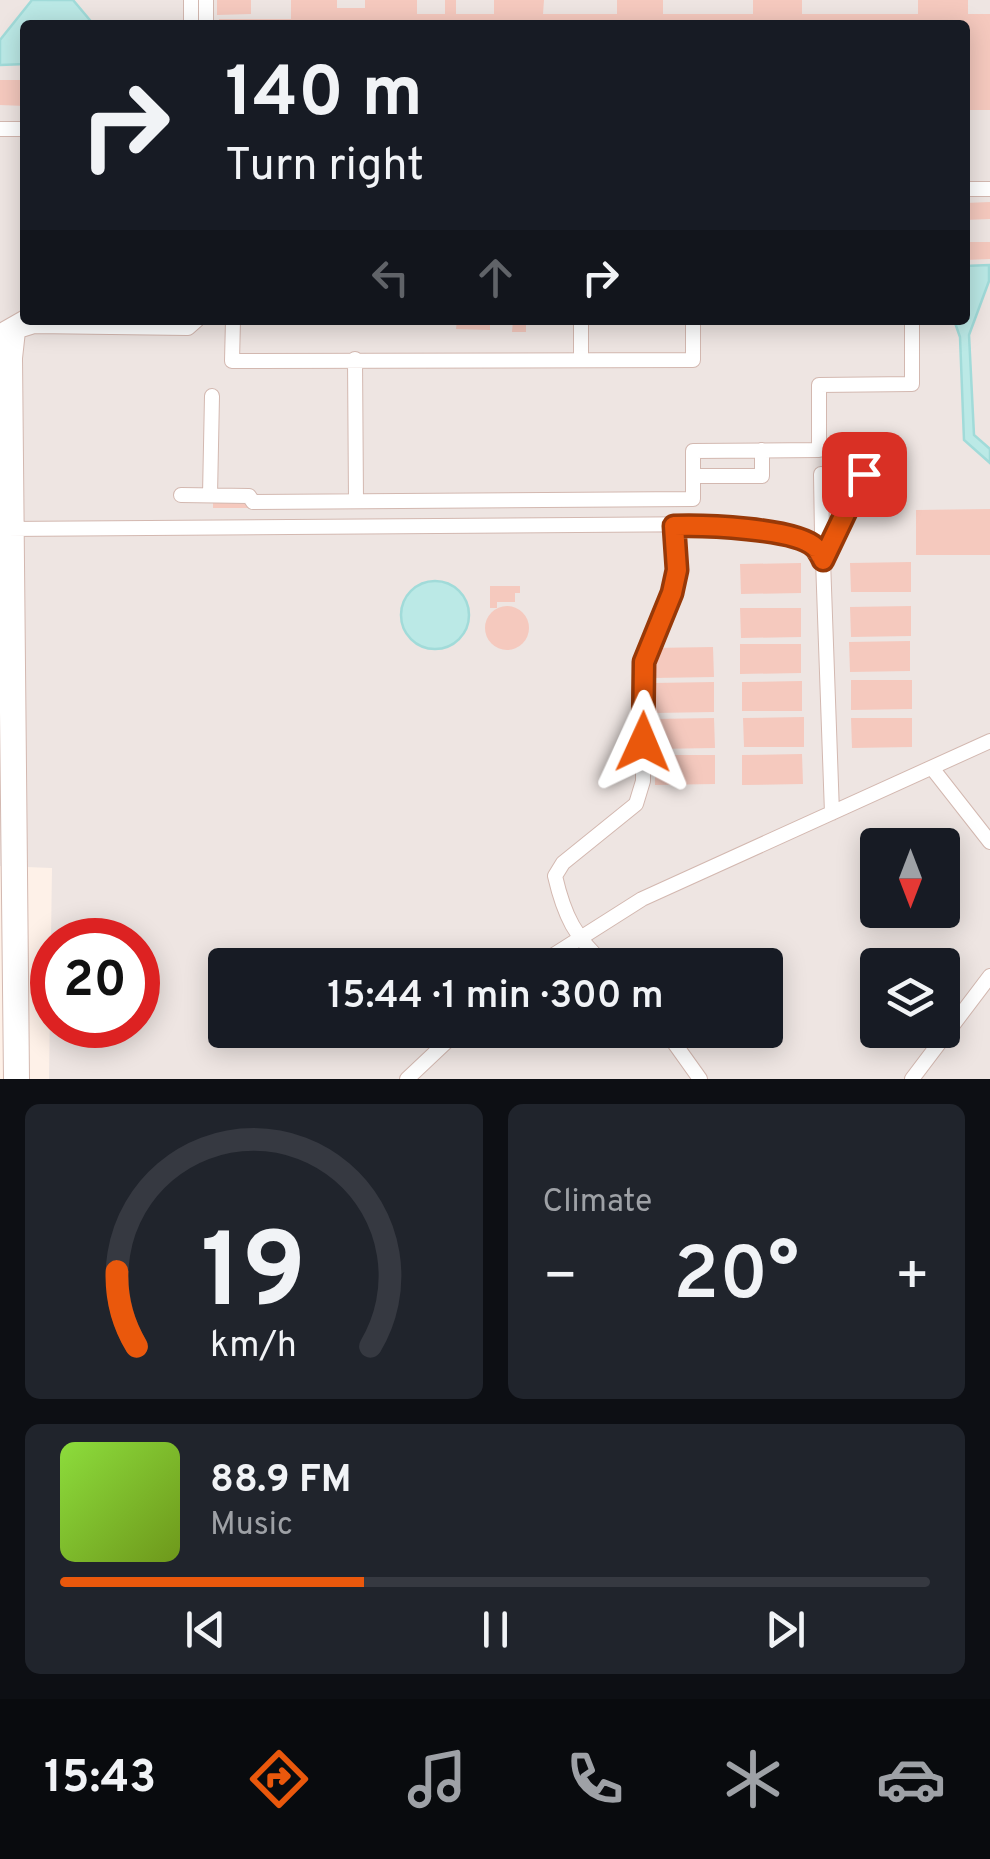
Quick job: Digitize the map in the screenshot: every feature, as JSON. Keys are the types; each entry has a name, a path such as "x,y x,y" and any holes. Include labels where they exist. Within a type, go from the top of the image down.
{"street":[{"path":"12,326 191,325"},
{"path":"233,325 232,360 693,360 694,325"},
{"path":"581,325 581,360"},
{"path":"182,495 249,496 254,502 693,499 692,451 819,450 819,385 912,384 912,325"},
{"path":"12,326 2,450 11,529 3,625 22,1079"},
{"path":"11,1079 5,1031 15,863 12,326"},
{"path":"355,359 356,501"},
{"path":"210,495 212,396"},
{"path":"693,476 762,476 762,450"},
{"path":"821,474 819,554 832,813"},
{"path":"819,554 864,474"},
{"path":"11,529 717,524 802,539 819,554"},
{"path":"589,948 565,915 555,876 563,863 636,804 643,781 644,662 672,593 677,570 674,526"},
{"path":"564,948 642,899 990,741"},
{"path":"932,768 990,842"},
{"path":"912,1079 990,976"},
{"path":"408,1079 440,1048"},
{"path":"678,1048 700,1079"}],"shaded area":[{"path":"0,0 990,0 990,1079 49,1079 49,1048 160,1048 160,918 51,918 52,868 0,866"}],"water":[{"path":"32,0 73,0 90,20 20,20 20,64 0,65 0,40"},
{"path":"989,265 989,281 969,335 974,435 990,449 990,463 964,440 960,337 956,325 970,325 970,266"},
{"path":"435,581 448,583 459,591 467,602 467,628 459,639 448,647 435,649 422,647 411,639 403,628 401,615 403,602 411,591 422,583"}],"building":[{"path":"217,0 251,0 251,14 217,15"},
{"path":"291,0 337,0 337,8 365,8 365,0 417,0 417,14 445,14 445,0 456,0 456,14 494,14 494,0 544,0 543,14 617,14 617,0 663,0 663,14 753,14 753,0 802,0 802,14 918,14 918,0 968,0 968,14 990,14 990,110 970,110 970,20 219,20 291,19"},
{"path":"0,80 20,80 20,106 0,105"},
{"path":"990,202 990,219 970,220 970,203"},
{"path":"970,242 990,242 990,259 970,260"},
{"path":"456,325 490,325 490,330 456,329"},
{"path":"513,325 526,325 526,332 512,332"},
{"path":"213,498 249,499 248,508 213,508"},
{"path":"990,509 990,555 916,555 916,510"},
{"path":"911,562 911,592 851,592 850,563"},
{"path":"801,563 801,593 741,594 740,564"},
{"path":"490,586 520,586 520,593 515,593 515,602 497,602 497,608 490,608"},
{"path":"507,606 523,612 529,628 523,644 507,650 491,644 485,628 491,612"},
{"path":"911,606 911,636 851,637 850,607"},
{"path":"740,608 801,608 801,637 741,638"},
{"path":"910,641 910,671 850,672 849,642"},
{"path":"740,644 801,644 801,673 740,674"},
{"path":"713,647 714,677 653,678 653,648"},
{"path":"851,680 912,680 912,709 851,710"},
{"path":"802,681 802,711 742,711 742,682"},
{"path":"714,682 714,712 653,713 653,683"},
{"path":"804,717 804,747 744,747 743,718"},
{"path":"714,718 715,748 654,749 654,719"},
{"path":"851,718 912,718 912,747 852,748"},
{"path":"802,754 803,784 742,785 742,755"},
{"path":"655,755 715,755 715,784 655,785"}],"route":[{"path":"643,742 644,662 672,593 677,570 674,526 717,524 802,539 816,547 823,560 864,474"}]}
